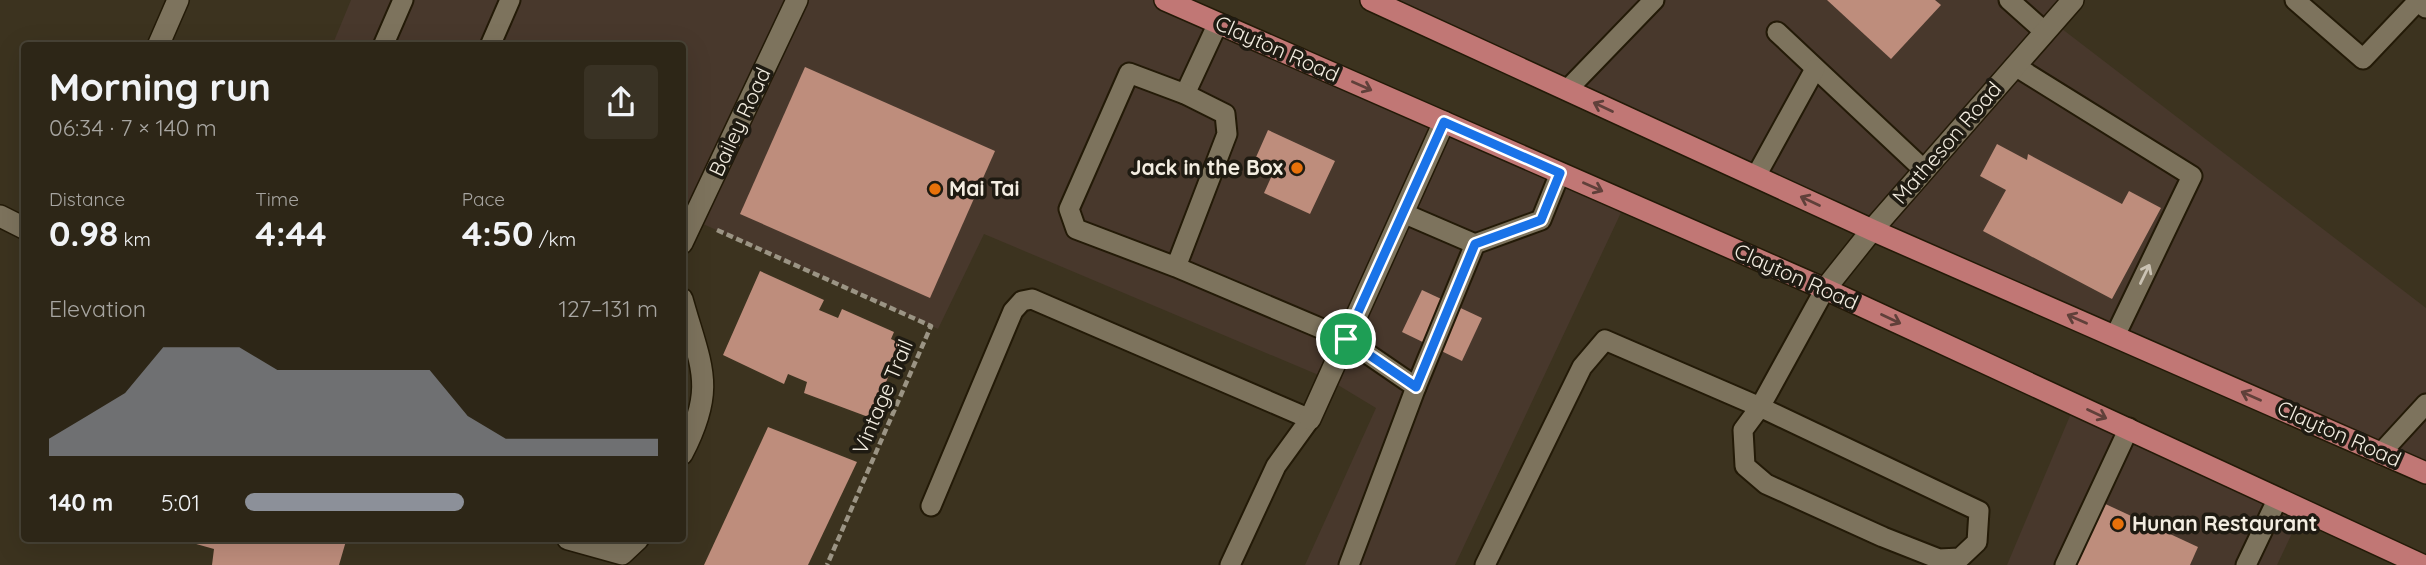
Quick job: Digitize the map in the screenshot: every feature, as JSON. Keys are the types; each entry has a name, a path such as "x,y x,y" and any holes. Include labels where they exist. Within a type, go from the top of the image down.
{"main road":[{"name":"Clayton Road","path":"1165,0 1825,289 2422,565"},
{"name":"Clayton Road","path":"1371,0 1872,230 2426,472"}],"street":[{"path":"160,42 178,0"},
{"name":"Bailey Road","path":"686,235 797,0"},
{"name":"Matheson Road","path":"1825,289 1872,230 2073,0"},
{"path":"1310,419 1444,122"},
{"path":"0,216 21,226"},
{"path":"686,313 706,382 698,423 686,446"},
{"path":"579,542 622,554 635,542"}],"lane":[{"path":"385,42 403,0"},
{"path":"492,42 510,0"},
{"path":"1567,90 1654,0"},
{"path":"2009,0 2045,32"},
{"path":"2295,0 2363,59 2418,1 2426,8"},
{"path":"1185,94 1218,23"},
{"path":"1777,32 1924,170"},
{"path":"2015,66 2192,176 2115,336"},
{"path":"1756,176 1815,69"},
{"path":"1176,267 1227,134 1225,114 1185,94 1129,74 1069,209 1076,229 1176,267 1346,339 1416,387"},
{"path":"1403,213 1475,244 1541,220 1560,173"},
{"path":"1349,565 1416,387 1475,244"},
{"path":"1485,565 1582,367 1605,340 1760,407 1979,511 1977,542 1960,558 1939,559 1766,484 1745,466 1743,430 1760,407 1825,289"},
{"path":"931,506 1013,311 1021,301 1032,299 1310,419 1276,466 1230,565"},
{"path":"2381,453 2426,404"},
{"path":"2064,565 2129,428"},
{"path":"2246,565 2278,498"}],"path":[{"name":"Vintage Trail","path":"694,220 931,326 827,565"}],"shaded area":[{"path":"351,0 1165,0 1626,202 1455,565 1305,565 1376,408 1328,379 984,234 938,329 694,220 686,237 686,42 334,42"},
{"path":"1371,0 2073,0 2053,22 2426,308 2426,473"},
{"path":"2075,404 2303,510 2277,565 2007,565"}],"building":[{"path":"1827,0 1935,0 1941,5 1891,59"},
{"path":"805,67 995,151 930,298 740,214"},
{"name":"Jack in the Box","path":"1268,130 1335,161 1310,214 1264,193 1273,173 1253,164"},
{"path":"1997,144 2027,160 2028,154 2122,204 2129,191 2161,208 2112,299 1983,231 2006,190 1980,176"},
{"path":"760,271 824,300 819,310 838,318 842,309 894,332 891,339 902,344 871,418 804,393 807,382 788,374 784,384 723,355"},
{"path":"1422,290 1482,318 1462,361 1402,332"},
{"path":"768,427 857,462 808,565 704,565"},
{"name":"Hunan Restaurant","path":"2099,501 2198,547 2190,565 2068,565"},
{"path":"189,542 346,542 339,565 212,565 214,549"}],"place":[{"name":"Jack in the Box","path":"1297,168"},
{"name":"Mai Tai","path":"935,189"},
{"name":"Hunan Restaurant","path":"2118,524"}],"route":[{"path":"1444,122 1560,173 1541,220 1475,244 1416,387 1346,339 1444,122"}]}
